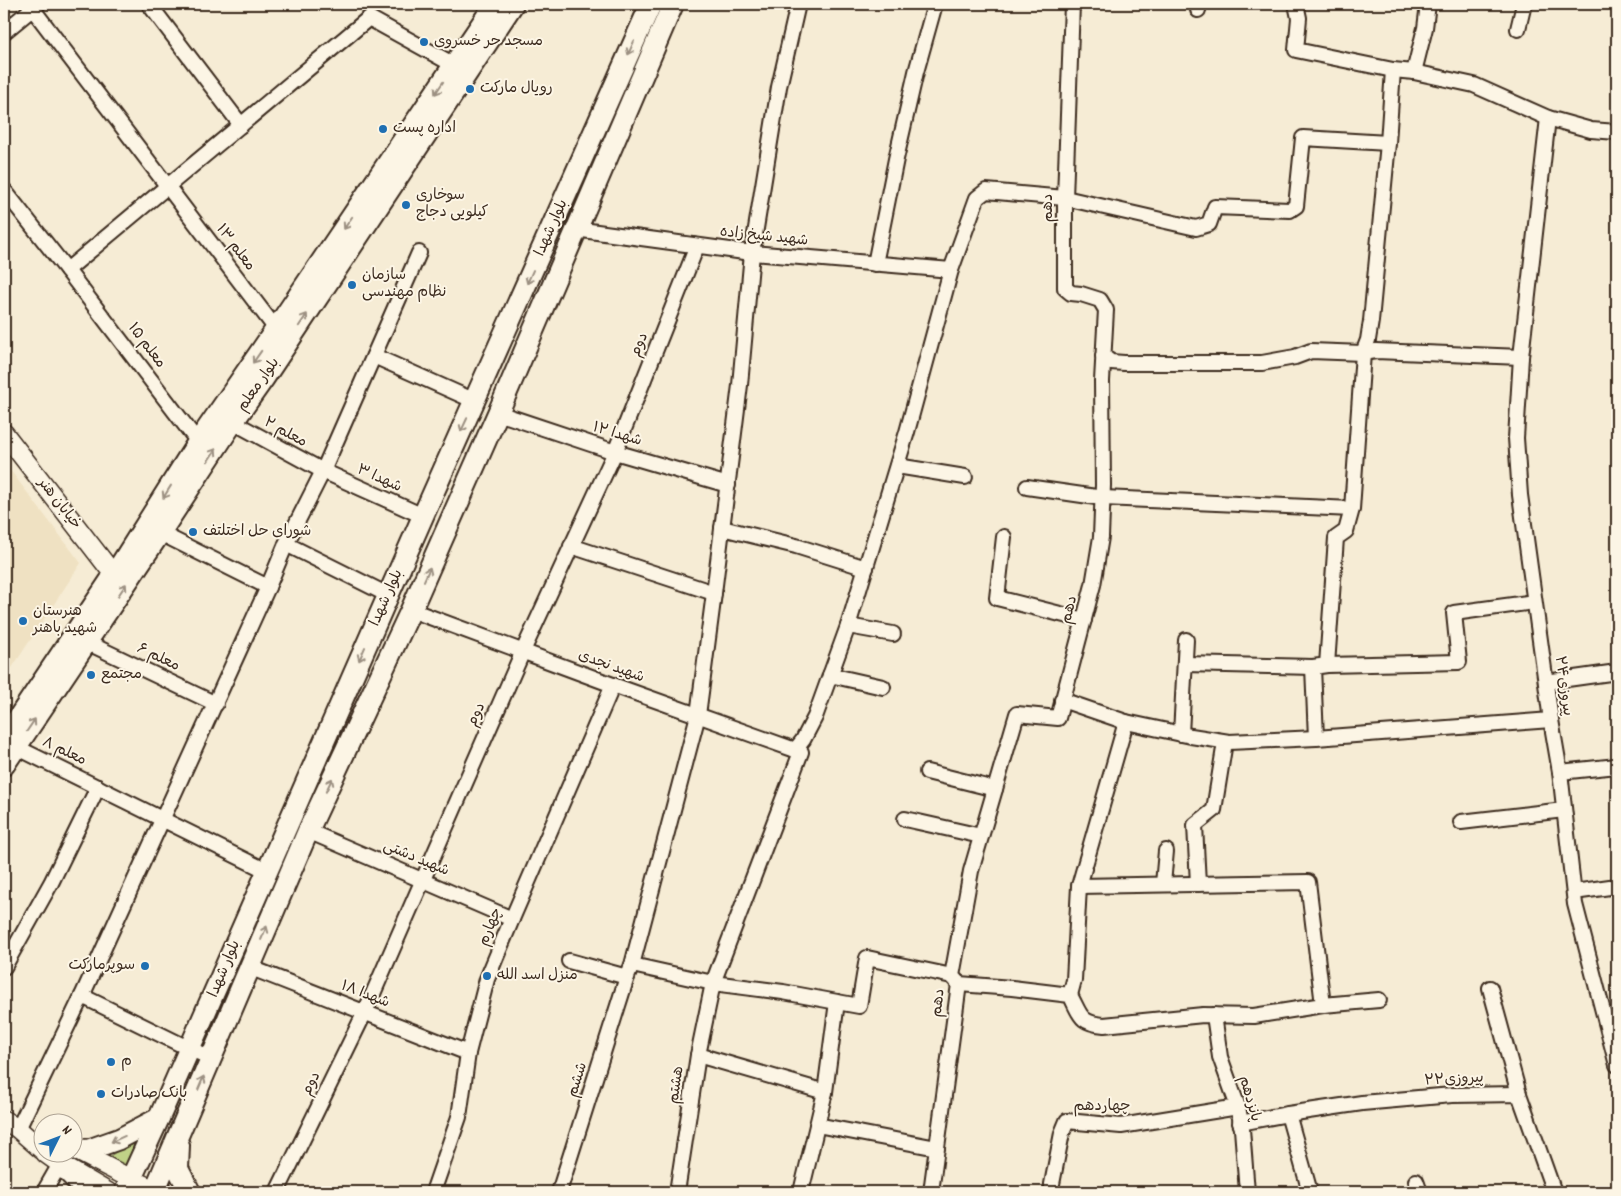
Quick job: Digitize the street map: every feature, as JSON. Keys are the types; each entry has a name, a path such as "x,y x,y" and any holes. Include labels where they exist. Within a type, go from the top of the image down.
{"main road":[{"name":"بلوار معلم","path":"4,765 10,743 198,442 495,4"},
{"name":"بلوار معلم","path":"10,743 86,642 160,534 513,4"},
{"name":"بلوار شهدا","path":"128,1186 651,4"},
{"name":"بلوار شهدا","path":"156,1192 249,967 308,831 411,610 498,413 673,4"},
{"path":"82,1150 88,1150 118,1139 159,1118"},
{"path":"180,1133 178,1169 190,1192"},
{"path":"58,1164 88,1192"}],"street":[{"path":"149,4 241,125"},
{"name":"ششم","path":"559,1192 630,971 698,715 740,385 752,253 779,86 798,4"},
{"path":"876,264 896,159 916,72 935,4"},
{"name":"دهم","path":"931,1192 955,980 971,871 1017,714 1058,718 1093,585 1101,537 1103,498 1102,381 1106,310 1100,300 1081,294 1071,294 1066,288 1065,198 1072,4"},
{"path":"1296,4 1299,18 1296,50 1474,85 1548,118 1591,130 1617,132"},
{"path":"1414,72 1426,28 1428,4"},
{"path":"1518,29 1524,4"},
{"path":"4,32 33,5"},
{"name":"معلم ۱۳","path":"33,5 276,329"},
{"path":"67,270 369,18 454,65"},
{"path":"1327,665 1336,538 1346,531 1352,509 1363,353 1368,340 1371,321 1393,70"},
{"name":"پیروزی۲۴","path":"1548,118 1521,357 1516,438 1520,495 1560,772 1575,904 1617,1065"},
{"name":"هشتم","path":"678,1192 698,1055 713,983 798,751 830,676 848,626 908,432 950,270 977,198 986,191 1065,198 1196,228 1209,224 1215,207 1290,210 1296,206 1303,138 1388,144"},
{"name":"معلم ۱۵","path":"4,190 198,442"},
{"name":"شهید شیخ زاده","path":"576,229 752,253 950,270"},
{"name":"دوم","path":"277,1192 365,1012 523,651 615,452 697,246"},
{"path":"11,1124 82,996 216,704 286,544 323,471 419,253"},
{"path":"1103,356 1110,362 1124,363 1262,363 1295,357 1311,351 1363,353 1376,351 1521,357"},
{"path":"374,356 475,401"},
{"name":"شهدا ۱۲","path":"498,413 615,452 728,485"},
{"name":"معلم ۲","path":"233,422 323,471"},
{"name":"خیابان هنر","path":"4,432 114,575"},
{"path":"897,466 965,477"},
{"name":"شهدا ۳","path":"323,471 423,516"},
{"path":"1027,487 1103,498 1352,509"},
{"path":"722,528 796,546 866,568"},
{"path":"160,534 268,587"},
{"path":"1004,537 997,598 1084,620"},
{"path":"286,544 388,595"},
{"path":"571,546 714,593"},
{"path":"1185,664 1312,667 1459,662 1454,613 1534,602"},
{"name":"شهید نجدی","path":"411,610 798,751"},
{"path":"848,626 893,634"},
{"path":"1181,734 1186,640"},
{"name":"معلم ۶","path":"86,642 216,704"},
{"path":"1312,667 1316,738"},
{"path":"1546,682 1617,672"},
{"path":"830,676 883,687"},
{"name":"چهارم","path":"432,1192 459,1117 468,1053 487,979 613,685"},
{"path":"1062,700 1126,722 1225,742 1316,738 1551,720"},
{"path":"1126,722 1080,886 1074,980 1070,995 1083,1019 1090,1024 1104,1024 1214,1015 1254,1016 1324,1005 1379,1000"},
{"path":"1198,884 1195,825 1214,810 1225,742"},
{"name":"معلم ۸","path":"10,743 267,871"},
{"path":"1560,772 1617,766"},
{"path":"927,772 995,789"},
{"path":"4,966 51,883 98,787"},
{"path":"1461,822 1564,810"},
{"path":"905,820 982,836"},
{"name":"شهید دشتی","path":"308,831 512,919"},
{"path":"1163,884 1166,851"},
{"path":"1080,886 1308,882 1324,1005"},
{"path":"1574,892 1617,886"},
{"path":"570,961 783,992 859,1006 867,958 955,980 1070,995"},
{"name":"شهدا ۱۸","path":"249,967 468,1053"},
{"path":"1490,988 1519,1094 1554,1192"},
{"path":"82,996 212,1058"},
{"path":"800,1192 825,1092 837,1002"},
{"name":"پانزدهم","path":"1214,1015 1220,1058 1238,1107 1242,1129 1247,1192"},
{"path":"698,1055 825,1092"},
{"name":"پیروزی۲۲","path":"1240,1123 1372,1102 1452,1095 1519,1094"},
{"name":"چهاردهم","path":"1052,1192 1062,1133 1067,1121 1120,1126 1238,1107"},
{"path":"1288,1114 1310,1192"},
{"path":"11,1124 32,1132"},
{"path":"11,1124 32,1142"},
{"path":"817,1125 936,1148"},
{"path":"82,1155 128,1186 156,1192"},
{"path":"44,1192 52,1164"},
{"path":"61,1164 108,1192"}],"shaded area":[{"name":"هنرستان شهید باهنر","path":"4,462 81,563 4,680"}],"green space":[{"path":"136,1139 123,1175 101,1162"}],"place":[{"name":"مسجد حر خسروی","path":"424,42"},
{"name":"رویال مارکت","path":"470,89"},
{"name":"اداره پست","path":"383,129"},
{"name":"سوخاری کیلویی دجاج","path":"406,205"},
{"name":"سازمان نظام مهندسی","path":"352,285"},
{"name":"شورای حل اختلتف","path":"193,532"},
{"name":"هنرستان شهید باهنر","path":"23,621"},
{"name":"مجتمع","path":"91,675"},
{"name":"سوپرمارکت","path":"145,966"},
{"name":"منزل اسد الله","path":"487,976"},
{"name":"م","path":"111,1062"},
{"name":"بانک صادرات","path":"101,1094"}]}
